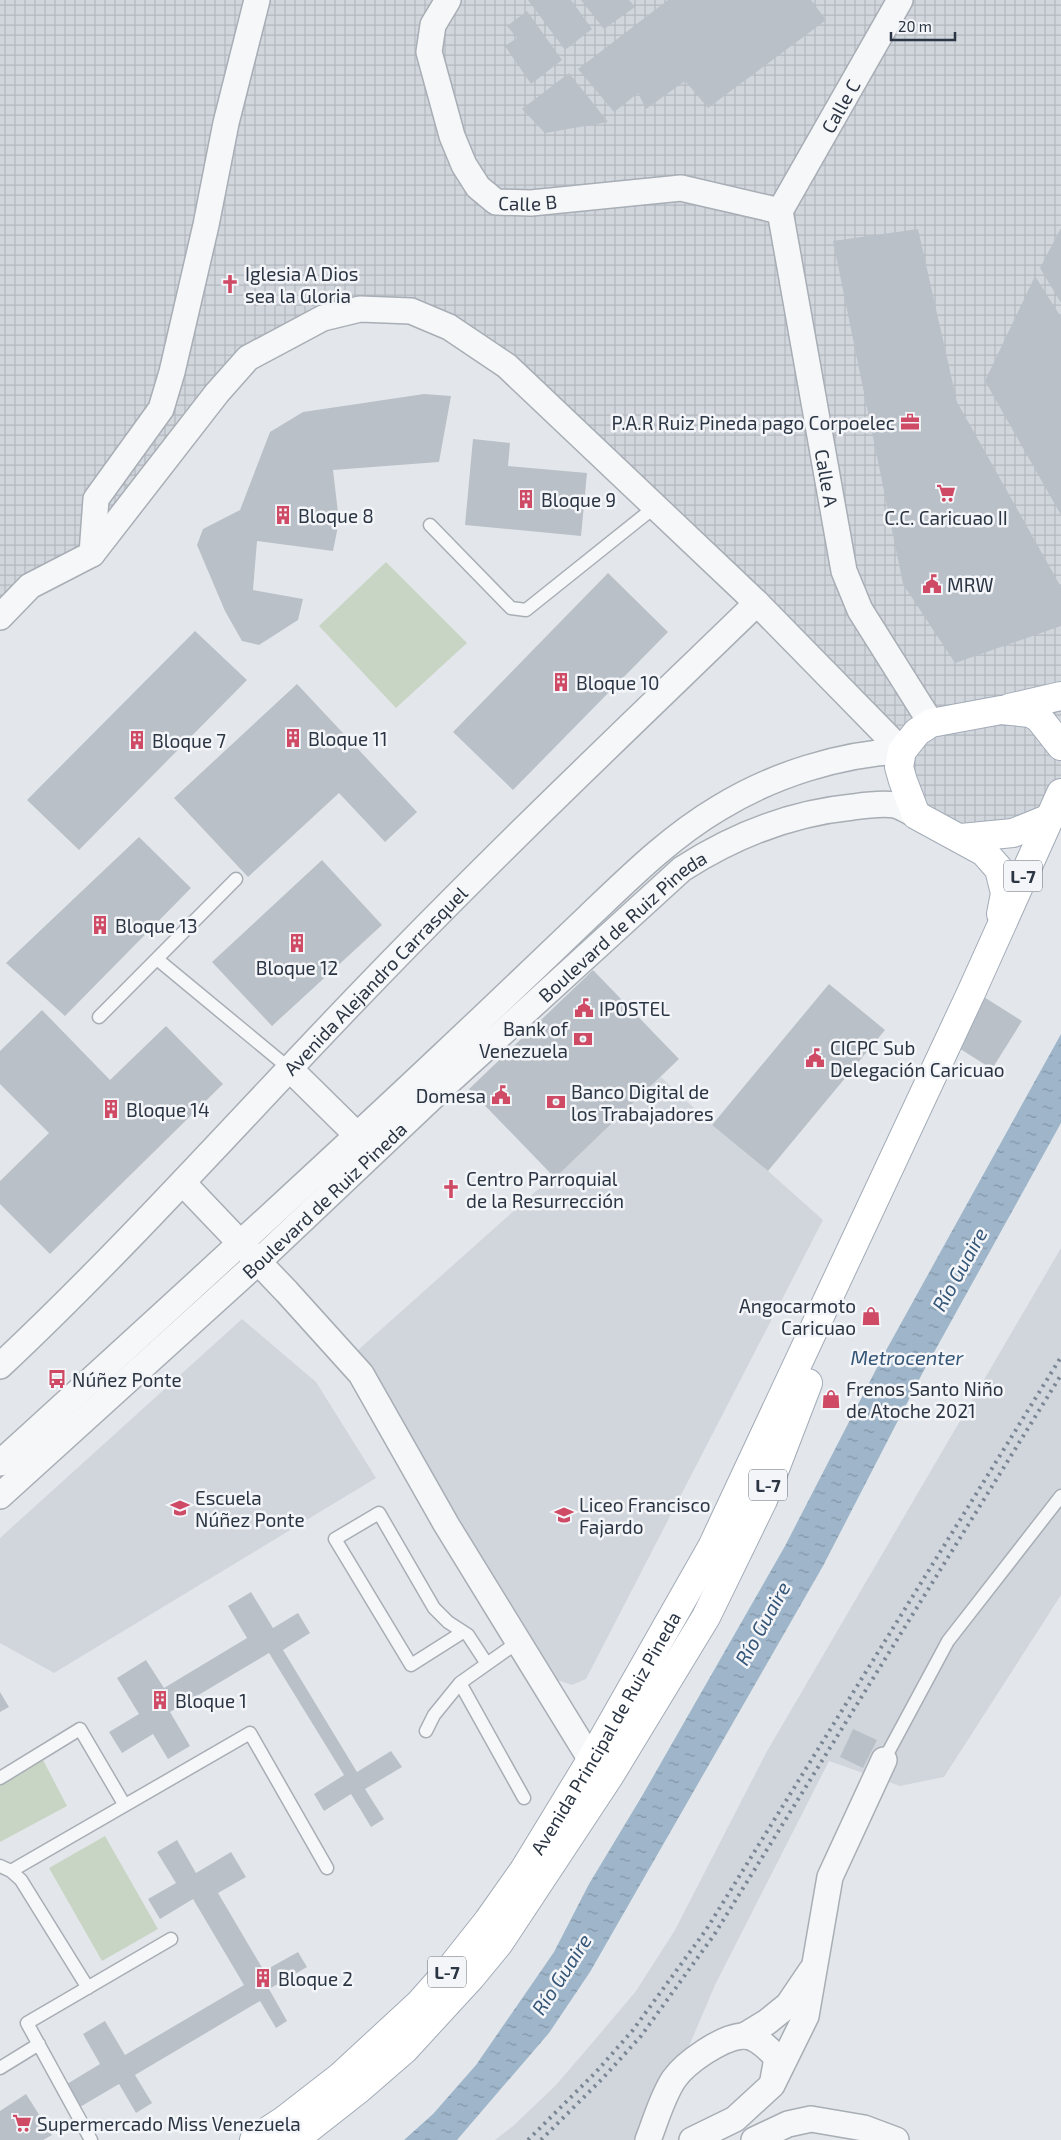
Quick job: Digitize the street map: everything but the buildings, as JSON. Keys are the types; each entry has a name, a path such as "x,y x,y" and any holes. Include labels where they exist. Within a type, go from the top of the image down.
{"main road":[{"path":"916,815 899,767 902,751 916,732 931,723 1001,710 1061,696"},
{"path":"1001,710 1030,713 1039,718 1061,746"},
{"name":"L-7","path":"1050,818 1061,793"},
{"name":"Avenida Principal de Ruiz Pineda","path":"916,815 984,852 999,869 1005,893 997,936"},
{"path":"961,838 1013,834 1050,818"},
{"name":"Avenida Principal de Ruiz Pineda","path":"294,2140 337,2107 404,2050 471,1977 504,1935 600,1767 712,1547 852,1248 866,1213 997,936 1050,818"},
{"name":"Avenida Principal de Ruiz Pineda","path":"254,2140 283,2121 341,2076 420,2003 488,1921 600,1767"}],"street":[{"path":"92,554 96,499 161,409 172,372 206,224 226,123 257,0"},
{"name":"Calle B","path":"448,0 433,25 429,52 455,143 478,187 496,202 531,202 681,188 780,211"},
{"name":"Calle C","path":"780,211 900,0"},
{"name":"Calle A","path":"780,211 844,571 860,610 931,723"},
{"path":"0,617 30,586 92,554 217,393 248,358 323,318 360,310 411,311 449,327 507,366 757,603 902,751"},
{"name":"Avenida Alejandro Carrasquel","path":"0,1366 49,1320 183,1183 372,981 490,863 757,603"},
{"name":"Boulevard de Ruiz Pineda","path":"0,1463 358,1136 614,892 682,831 720,807 777,778 881,752 902,751"},
{"name":"Boulevard de Ruiz Pineda","path":"0,1496 258,1262 442,1088 682,868 712,850 745,835 809,812 875,804 897,806 916,815"},
{"path":"290,1069 358,1136"},
{"path":"183,1183 361,1374 446,1524 518,1642 600,1767"},
{"path":"702,2137 735,2119 772,2085 806,2016 817,1963 830,1877 884,1760"},
{"path":"648,2140 674,2079 698,2056 728,2040 744,2036 767,2022 788,2005 817,1963"},
{"path":"744,2036 767,2046 777,2058 772,2085"},
{"path":"754,2140 788,2124 811,2118 817,2130 864,2128 896,2140"}],"lane":[{"path":"430,525 511,608 526,610 656,506"},
{"path":"99,1017 236,878"},
{"path":"157,959 290,1069"},
{"path":"884,1760 948,1641 1061,1496"},
{"path":"462,1632 410,1665 335,1540 379,1513 434,1608 448,1622 468,1635 487,1664"},
{"path":"426,1731 434,1715 460,1683 518,1642"},
{"path":"460,1683 524,1798"},
{"path":"0,1778 80,1730 124,1804"},
{"path":"88,1988 21,1880 5,1869 250,1733 327,1868"},
{"path":"91,2140 27,2023 171,1939"},
{"path":"0,2068 39,2044"}],"shaded area":[{"path":"0,0 1061,0 1061,793 997,836 916,815 902,751 449,327 360,309 248,358 92,554 0,617"},
{"name":"Liceo Francisco Fajardo","path":"661,1077 712,1125 823,1220 586,1679 572,1685 557,1680 357,1351 536,1191 555,1178"},
{"path":"1061,1248 1061,1595 944,1777 900,1786 829,1761 715,1985 649,2140 495,2140 513,2126 555,2086 593,2042 636,1991 675,1930 766,1753"},
{"name":"Escuela Núñez Ponte","path":"242,1319 316,1382 376,1478 54,1673 0,1643 0,1538"}],"green space":[{"path":"386,562 467,643 396,708 319,626"},
{"path":"41,1756 67,1806 0,1842 0,1778"},
{"path":"105,1836 158,1929 102,1961 49,1868"}],"water":[{"name":"Metrocenter","path":"1061,1034 1061,1123 922,1374 823,1566 590,1972 549,2033 457,2140 404,2140 433,2114 476,2065 554,1952 589,1884 642,1796 785,1546 884,1354"}],"railway":[{"path":"528,2140 596,2072 633,2030 706,1930 1061,1357"},
{"path":"541,2140 603,2078 641,2036 714,1935 1061,1375"}],"place":[{"name":"Iglesia A Dios sea la Gloria","path":"230,284"},
{"name":"P.A.R Ruiz Pineda pago Corpoelec","path":"910,422"},
{"name":"C.C. Caricuao II","path":"946,493"},
{"name":"Bloque 9","path":"526,499"},
{"name":"Bloque 8","path":"283,515"},
{"name":"MRW","path":"932,584"},
{"name":"Bloque 10","path":"561,682"},
{"name":"Bloque 11","path":"293,738"},
{"name":"Bloque 7","path":"137,740"},
{"name":"Bloque 13","path":"100,925"},
{"name":"Bloque 12","path":"297,943"},
{"name":"IPOSTEL","path":"584,1008"},
{"name":"Bank of Venezuela","path":"583,1039"},
{"name":"CICPC Sub Delegación Caricuao","path":"815,1058"},
{"name":"Domesa","path":"501,1095"},
{"name":"Banco Digital de los Trabajadores","path":"556,1102"},
{"name":"Bloque 14","path":"111,1109"},
{"name":"Centro Parroquial de la Resurrección","path":"451,1189"},
{"name":"Angocarmoto Caricuao","path":"871,1316"},
{"name":"Núñez Ponte","path":"57,1379"},
{"name":"Frenos Santo Niño de Atoche 2021","path":"831,1399"},
{"name":"Escuela Núñez Ponte","path":"180,1508"},
{"name":"Liceo Francisco Fajardo","path":"564,1515"},
{"name":"Bloque 1","path":"160,1700"},
{"name":"Bloque 2","path":"263,1978"},
{"name":"Supermercado Miss Venezuela","path":"22,2123"}],"water label":[{"name":"Río Guaire","path":"959,1269"},
{"name":"Río Guaire","path":"762,1623"},
{"name":"Río Guaire","path":"561,1974"}]}
